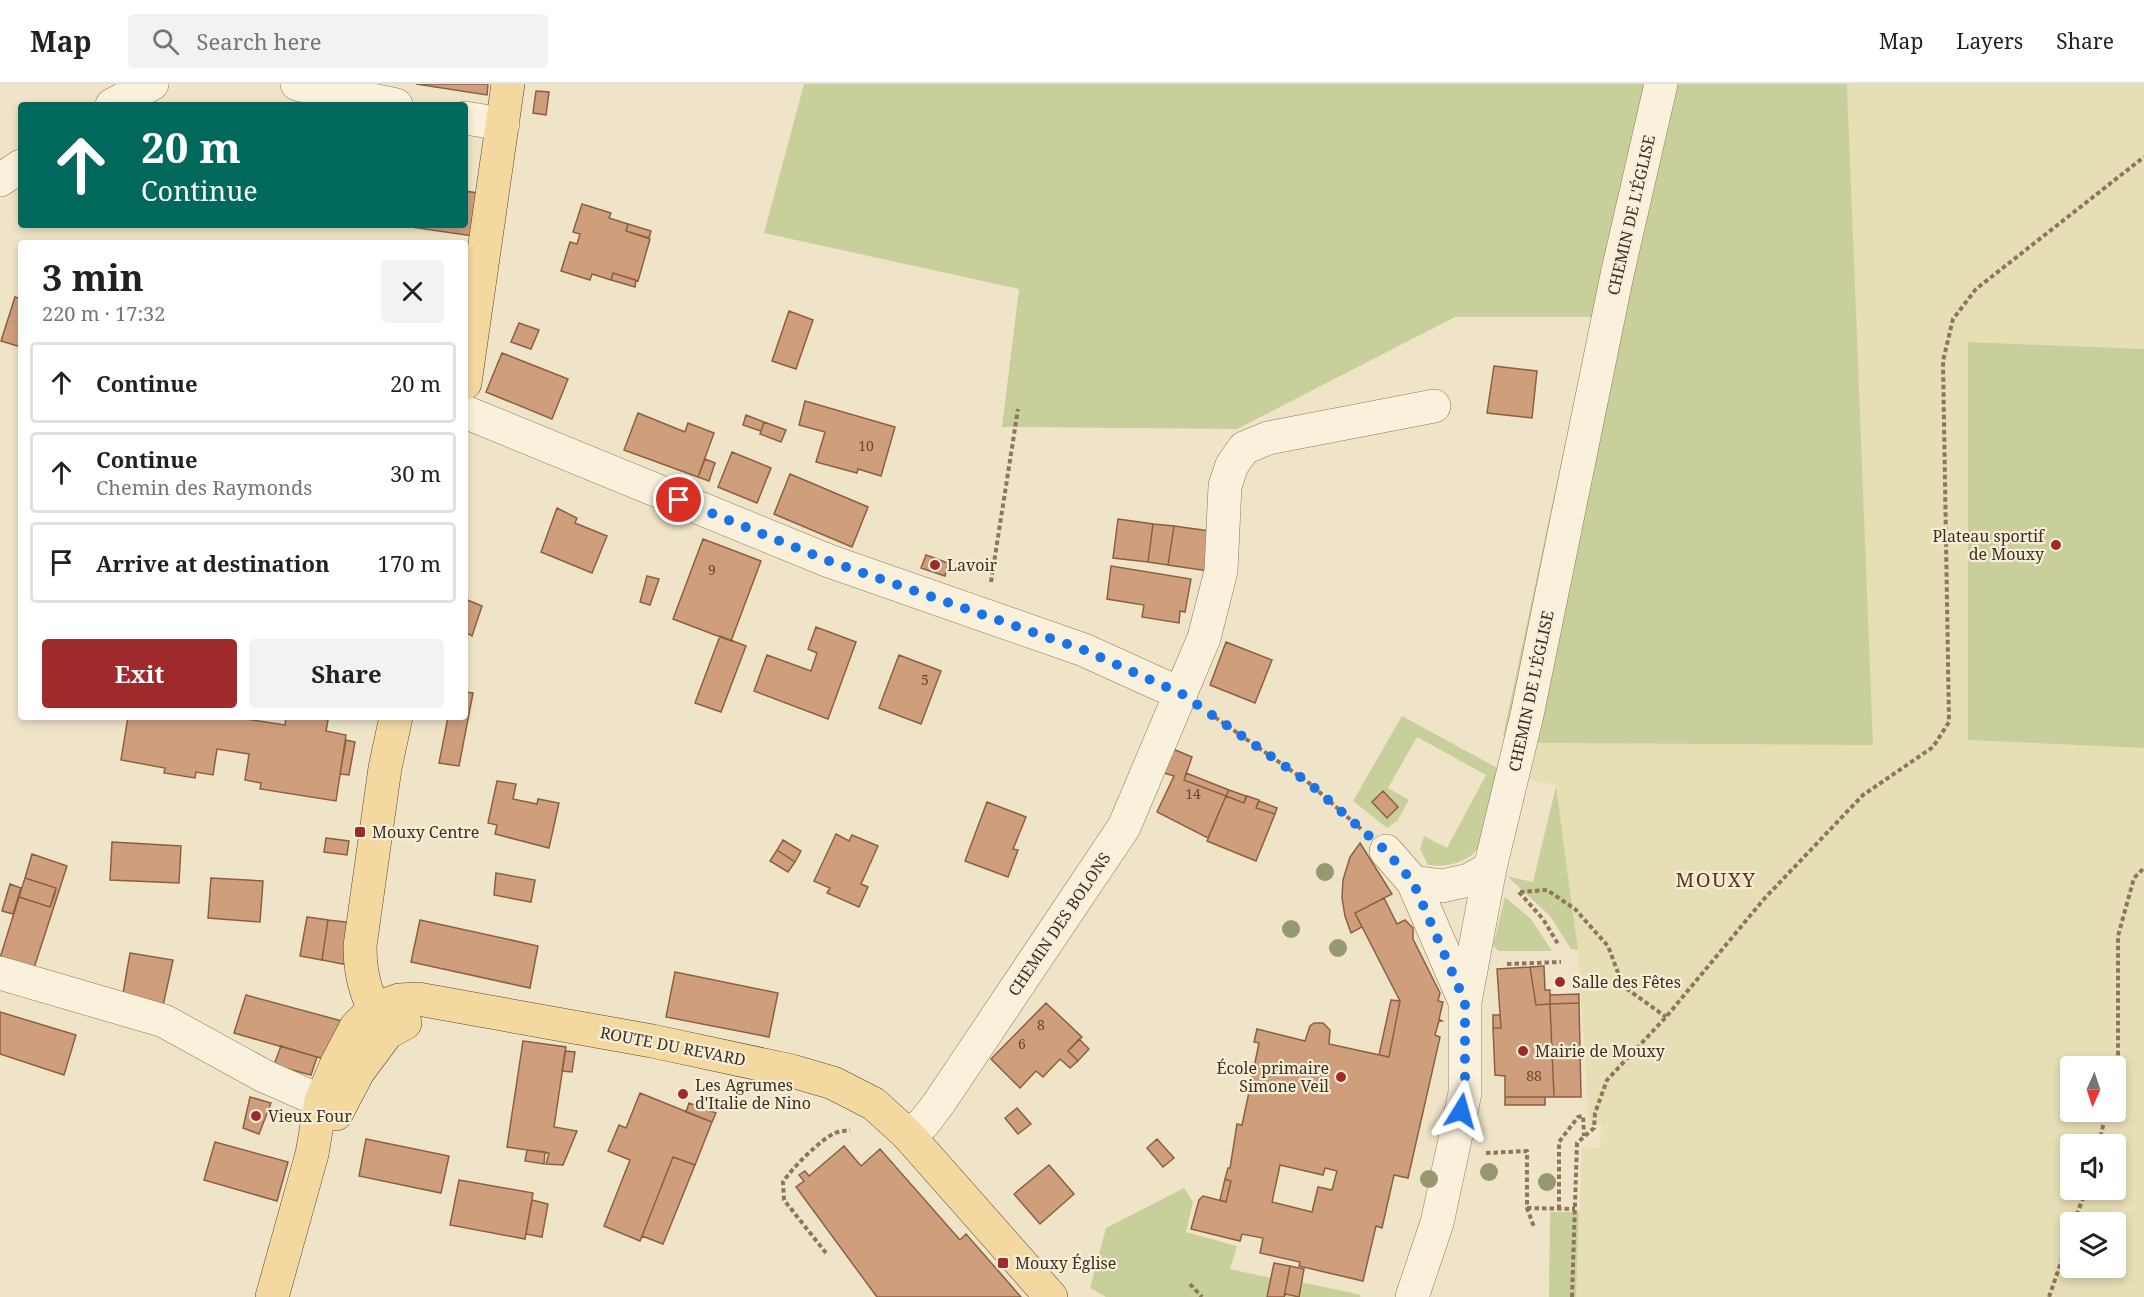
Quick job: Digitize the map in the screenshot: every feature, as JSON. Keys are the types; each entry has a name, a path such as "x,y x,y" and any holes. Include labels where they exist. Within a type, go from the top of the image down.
{"main road":[{"path":"468,363 508,84"},
{"path":"380,1021 368,999 360,968 360,946 385,768 395,720"},
{"name":"ROUTE DU REVARD","path":"312,1154 358,1072 380,1021 399,1000 418,999 652,1041 792,1071 833,1083 874,1104 908,1134 1051,1297"},
{"name":"ROUTE DU REVARD","path":"272,1297 312,1154 321,1101 356,1027 380,1021"}],"street":[{"path":"118,102 152,84"},
{"path":"297,84 382,102"},
{"name":"CHEMIN DE L'ÉGLISE","path":"1412,1297 1437,1223 1465,1093 1465,1002 1490,868 1527,715 1617,275 1661,84"},
{"path":"468,118 503,124"},
{"path":"0,180 18,168"},
{"name":"CHEMIN DES BOLONS","path":"908,1134 923,1124 939,1103 1124,827 1204,638 1221,571 1225,486 1232,465 1244,448 1268,438 1434,406"},
{"path":"468,413 829,561 1084,650 1182,694"},
{"path":"1386,851 1413,882 1465,1002"},
{"path":"1413,882 1442,886 1469,880 1490,868"},
{"path":"0,973 164,1021 264,1076 321,1101"}],"path":[{"path":"1572,1297 1577,1143 1594,1128 1595,1113 1607,1080 1666,1017 1764,899 1863,795 1933,747 1949,722 1942,361 1953,319 1976,289 2144,157"},
{"path":"986,615 1018,409"},
{"path":"1182,694 1309,783 1386,851"},
{"path":"2118,1056 2118,936 2134,878 2144,868"},
{"path":"1558,944 1544,919 1520,892 1547,890 1575,909 1608,946 1623,986 1666,1017"},
{"path":"1473,965 1561,962"},
{"path":"1559,1209 1559,1142 1578,1116 1583,1116 1584,1136"},
{"path":"826,1253 784,1200 783,1182 791,1169 828,1138 836,1132 852,1129"},
{"path":"1453,1148 1476,1153 1527,1151 1527,1208 1534,1227"},
{"path":"1527,1208 1575,1209"},
{"path":"2049,1297 2060,1265"},
{"path":"1190,1284 1202,1297"}],"shaded area":[{"path":"1847,84 2144,84 2144,349 1968,342 1969,740 2144,748 2144,1297 1576,1297 1582,1147 1600,1148 1601,1125 1589,1125 1578,950 1556,786 1529,779 1538,743 1872,745"}],"green space":[{"path":"804,84 1847,84 1873,745 1538,743 1503,736 1592,317 1455,317 1237,429 1002,427 1019,289 764,233"},
{"name":"Plateau sportif de Mouxy","path":"1968,342 2144,349 2144,748 1968,740"},
{"path":"1402,716 1501,770 1485,839 1477,850 1458,862 1443,866 1428,865 1420,849 1424,836 1447,848 1486,775 1417,737 1388,788 1409,800 1397,821 1387,828 1353,801"},
{"path":"1556,786 1578,950 1571,949 1550,916 1507,876 1533,882"},
{"path":"1505,897 1531,919 1552,951 1499,951 1493,946"},
{"path":"1184,1188 1193,1202 1186,1232 1237,1246 1230,1269 1271,1278 1267,1297 1106,1297 1090,1288 1106,1228"},
{"path":"1550,1212 1579,1212 1576,1297 1549,1297"},
{"path":"1301,1282 1361,1295 1360,1297 1286,1297 1286,1294"}],"building":[{"path":"416,84 488,84 487,95"},
{"path":"536,91 549,92 546,115 533,113"},
{"path":"468,192 477,193 473,236 418,228 468,228"},
{"path":"582,204 611,213 609,218 628,224 626,231 650,239 638,281 613,273 611,280 592,274 590,280 561,271 570,242 577,244 580,234 573,232"},
{"path":"628,224 651,231 649,238 626,231"},
{"path":"613,273 636,280 635,287 611,280"},
{"path":"15,297 18,298 18,346 1,341"},
{"path":"789,311 813,320 796,369 772,361"},
{"path":"519,323 539,330 531,349 511,342"},
{"path":"502,353 568,379 552,419 486,392"},
{"path":"1494,366 1537,371 1532,418 1487,413"},
{"path":"805,401 895,427 881,476 858,469 857,473 816,462 825,432 799,425"},
{"path":"638,413 685,432 688,423 714,433 698,477 624,450"},
{"path":"746,415 764,422 761,431 743,425"},
{"path":"764,422 786,430 781,442 760,434"},
{"path":"732,452 771,468 757,503 718,487"},
{"path":"705,459 715,463 709,481 698,477"},
{"path":"790,474 868,507 852,547 774,514"},
{"path":"557,508 577,518 575,523 607,536 592,573 541,552"},
{"path":"1118,519 1153,524 1148,562 1113,558"},
{"path":"1153,524 1174,526 1168,565 1148,562"},
{"path":"1174,526 1217,532 1215,572 1168,565"},
{"path":"703,539 761,561 731,641 673,619"},
{"name":"Lavoir","path":"926,555 948,563 945,576 921,568"},
{"path":"1111,566 1191,579 1185,612 1180,611 1179,623 1142,617 1144,605 1107,599"},
{"path":"647,576 659,579 650,605 640,602"},
{"path":"468,600 482,606 472,636 468,634"},
{"path":"816,627 856,642 828,719 754,691 767,655 811,671 817,653 808,649"},
{"path":"720,636 746,646 721,712 695,703"},
{"path":"1226,642 1272,660 1255,703 1210,685"},
{"path":"899,655 941,671 921,724 879,708"},
{"path":"468,692 473,693 468,719"},
{"path":"128,720 252,720 285,725 286,720 328,720 326,731 346,735 336,801 260,789 261,783 245,780 249,754 217,749 213,775 196,772 195,778 164,773 165,768 121,760"},
{"path":"447,720 468,720 459,766 439,763"},
{"path":"346,740 355,742 349,775 340,774"},
{"path":"1173,749 1192,757 1184,780 1226,796 1208,838 1157,812 1174,776 1164,773"},
{"path":"1186,773 1229,790 1226,796 1184,780"},
{"path":"497,781 516,784 513,799 537,804 538,799 559,803 549,848 495,834 497,825 488,823"},
{"path":"1229,790 1246,796 1244,803 1226,796"},
{"path":"1383,791 1398,807 1387,818 1372,802"},
{"path":"1226,796 1244,803 1247,796 1259,800 1256,808 1275,814 1256,861 1207,841"},
{"path":"1259,801 1277,808 1275,814 1256,808"},
{"path":"987,802 1026,817 1013,849 1018,850 1008,877 965,861"},
{"path":"836,834 849,841 852,835 878,846 861,884 868,887 859,907 827,893 830,888 814,881"},
{"path":"326,838 349,841 347,855 324,852"},
{"path":"783,840 801,851 795,862 777,850"},
{"path":"112,842 181,846 179,883 110,880"},
{"path":"1360,843 1392,894 1355,913 1362,927 1351,933 1342,898 1343,880 1350,857"},
{"path":"777,850 795,862 788,872 770,861"},
{"path":"32,854 67,866 34,968 0,958 19,897 50,907 55,893 56,888 25,878"},
{"path":"496,873 535,880 531,902 494,895"},
{"path":"25,878 56,888 50,907 19,897"},
{"path":"211,878 263,881 260,922 208,918"},
{"path":"10,884 21,888 13,914 2,911"},
{"name":"École primaire Simone Veil","path":"1384,898 1397,924 1405,920 1413,928 1413,939 1440,993 1438,1001 1443,1002 1439,1019 1442,1021 1439,1021 1435,1035 1440,1037 1408,1178 1394,1175 1382,1228 1376,1226 1363,1281 1299,1266 1300,1262 1260,1253 1263,1238 1242,1234 1240,1241 1191,1229 1199,1200 1203,1196 1226,1202 1231,1181 1225,1179 1228,1168 1230,1168 1237,1124 1242,1125 1248,1097 1259,1043 1254,1042 1257,1029 1305,1041 1310,1026 1314,1023 1323,1023 1330,1030 1329,1044 1389,1057 1400,1001 1355,913","holes":["1280,1165 1323,1175 1325,1168 1337,1171 1332,1190 1318,1187 1312,1212 1272,1202"]},
{"path":"307,917 328,920 322,960 300,956"},
{"path":"328,920 354,923 348,965 322,960"},
{"path":"420,920 538,946 530,988 411,962"},
{"path":"130,953 173,960 163,1006 122,999"},
{"path":"1544,966 1545,990 1550,990 1550,1004 1536,1005 1530,967"},
{"name":"Mairie de Mouxy","path":"1530,967 1536,1005 1550,1004 1554,1097 1505,1097 1505,1076 1495,1075 1493,1028 1501,1028 1497,969"},
{"path":"675,972 778,993 769,1037 666,1017"},
{"path":"1579,994 1579,1003 1550,1004 1550,995"},
{"path":"246,995 342,1021 331,1061 234,1033"},
{"path":"1391,1000 1400,1001 1389,1057 1379,1055"},
{"path":"1046,1003 1082,1037 1068,1051 1078,1061 1070,1068 1060,1059 1043,1077 1036,1071 1020,1088 991,1059"},
{"path":"1579,1003 1581,1097 1554,1097 1550,1004"},
{"path":"0,1012 76,1035 64,1075 0,1054"},
{"path":"1493,1015 1500,1015 1501,1028 1493,1028"},
{"path":"1079,1039 1089,1049 1078,1061 1068,1051"},
{"path":"523,1041 566,1047 554,1127 577,1131 563,1165 546,1164 549,1153 507,1147"},
{"path":"281,1046 317,1057 311,1075 274,1065"},
{"path":"565,1051 575,1052 572,1072 562,1071"},
{"path":"640,1093 712,1122 695,1165 673,1157 640,1241 604,1226 630,1160 608,1151 619,1125 626,1128"},
{"name":"Vieux Four","path":"250,1097 271,1103 259,1134 243,1128"},
{"path":"1505,1097 1545,1097 1545,1105 1505,1105"},
{"path":"689,1103 716,1113 712,1122 686,1112"},
{"path":"1017,1108 1031,1124 1018,1134 1005,1118"},
{"path":"366,1139 449,1156 441,1193 359,1176"},
{"path":"1157,1139 1174,1158 1163,1167 1147,1148"},
{"path":"215,1142 288,1162 277,1201 204,1180"},
{"path":"844,1146 861,1166 880,1149 960,1240 966,1234 1021,1297 877,1297 796,1187 804,1181 799,1175 805,1171 809,1176"},
{"path":"527,1150 545,1152 544,1164 525,1161"},
{"path":"673,1157 695,1165 663,1244 642,1236"},
{"path":"1049,1165 1074,1194 1040,1224 1014,1194"},
{"path":"1225,1179 1231,1181 1226,1202 1220,1200"},
{"path":"459,1180 533,1193 525,1239 450,1225"},
{"path":"532,1200 548,1204 542,1237 526,1234"},
{"path":"1274,1263 1290,1266 1284,1297 1267,1297"},
{"path":"1290,1266 1304,1269 1299,1297 1286,1294 1284,1297"}],"place":[{"name":"Plateau sportif de Mouxy","path":"2056,545"},
{"name":"Lavoir","path":"935,565"},
{"name":"Mouxy Centre","path":"360,832"},
{"name":"Salle des Fêtes","path":"1560,982"},
{"name":"Mairie de Mouxy","path":"1523,1051"},
{"name":"École primaire Simone Veil","path":"1341,1077"},
{"name":"Les Agrumes d'Italie de Nino","path":"683,1094"},
{"name":"Vieux Four","path":"256,1116"},
{"name":"Mouxy Église","path":"1003,1263"}],"district":[{"name":"MOUXY","path":"1716,880"}],"route":[{"path":"679,500 829,561 1084,650 1182,694 1309,783 1386,851 1413,882 1465,1002 1465,1093 1461,1111"}]}
